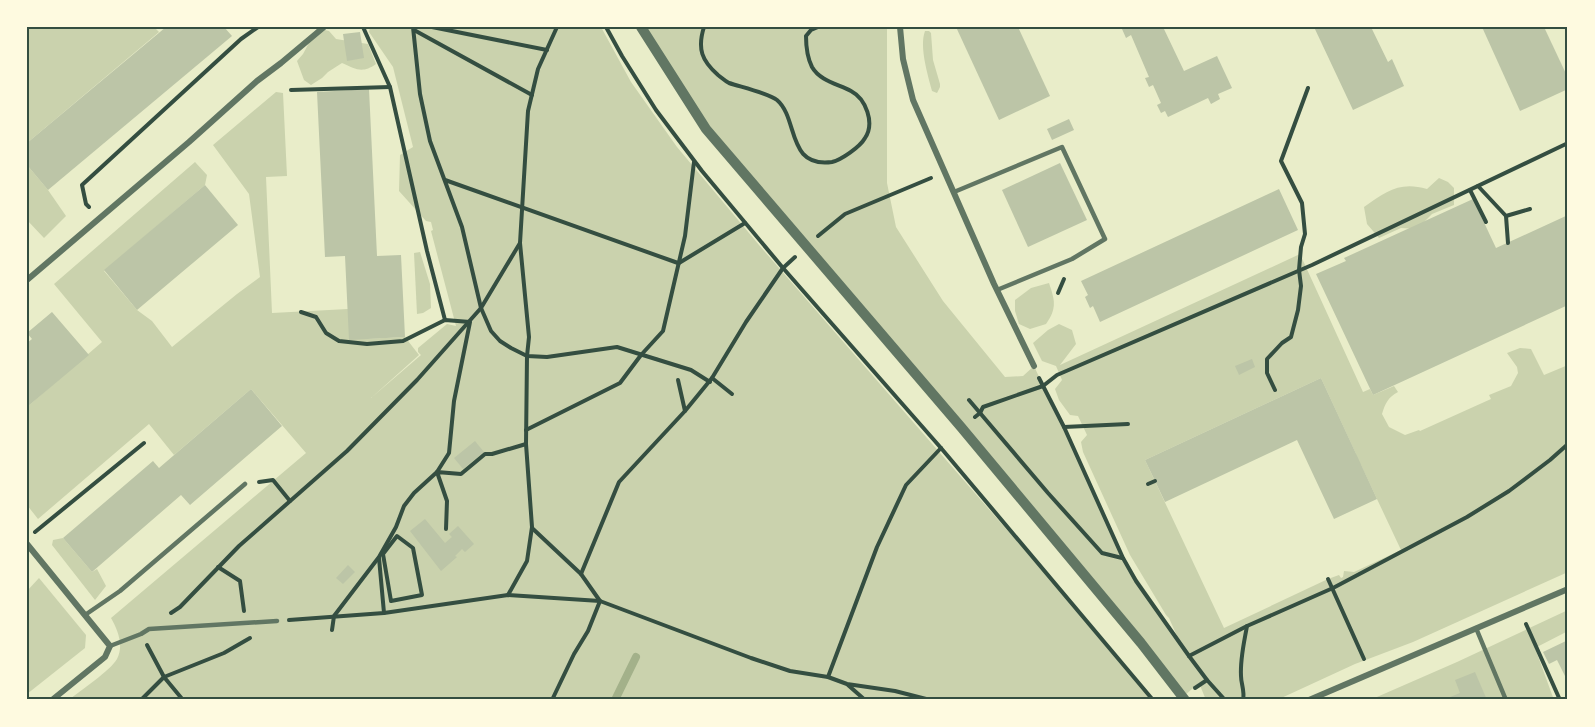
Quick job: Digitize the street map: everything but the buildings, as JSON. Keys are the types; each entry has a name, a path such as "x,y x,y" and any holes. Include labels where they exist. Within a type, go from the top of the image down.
{"street":[{"path":"27,280 257,81 324,27"},
{"path":"641,27 706,129 961,427 1141,643 1185,700"},
{"path":"900,27 903,59 913,100 997,290 1034,366"},
{"path":"27,544 110,646 105,657 52,700"},
{"path":"1309,700 1568,589"}],"lane":[{"path":"954,192 1062,147 1105,239 1072,259 997,290"},
{"path":"85,615 120,591 245,484"},
{"path":"110,646 149,629 277,621"},
{"path":"1476,628 1506,700"}],"path":[{"path":"101,217 86,204 82,185 241,39 258,27"},
{"path":"363,27 390,87 445,320"},
{"path":"432,27 547,50"},
{"path":"508,595 527,561 532,527 526,444 529,337 520,243 528,111 538,69 557,27"},
{"path":"606,27 656,111 694,161 783,268 941,448 1153,700"},
{"path":"704,27 700,49 707,65 726,82 776,99 784,108 795,141 805,157 819,163 836,161 859,146 866,137 869,115 865,106 853,92 830,83 813,69 806,50 806,36 818,27"},
{"path":"414,28 532,95"},
{"path":"414,28 420,94 430,141 462,227 481,308 490,331 500,341 527,356 547,357 617,348 691,370 732,394"},
{"path":"291,90 390,87"},
{"path":"1275,390 1267,373 1268,359 1282,343 1291,337 1298,310 1301,286 1299,270 1301,247 1305,234 1302,203 1281,161 1308,88"},
{"path":"961,427 980,413 983,407 1043,386 1057,375 1299,270 1568,143"},
{"path":"526,429 620,383 663,331 685,236 694,161"},
{"path":"581,574 619,482 711,380 746,322 783,268 845,214 945,172"},
{"path":"445,180 679,263"},
{"path":"1478,186 1506,216 1508,243"},
{"path":"1470,190 1486,222"},
{"path":"1506,216 1530,209"},
{"path":"679,263 745,223"},
{"path":"814,226 822,233"},
{"path":"149,629 180,607 239,546 346,451 417,380 481,308 520,243"},
{"path":"301,312 316,317 326,333 339,341 367,344 403,341 445,320 470,322"},
{"path":"332,630 334,616 379,557 396,527 404,506 436,472 449,453 454,401 470,322"},
{"path":"1034,366 1123,558 1136,581 1189,656 1225,700"},
{"path":"678,380 685,411"},
{"path":"969,400 1048,494 1102,553 1123,558"},
{"path":"1064,427 1128,424"},
{"path":"27,537 144,443"},
{"path":"436,472 461,474 485,454 526,444"},
{"path":"1189,656 1247,626 1333,588 1467,517 1509,491 1568,444"},
{"path":"828,677 878,547 906,485 941,448"},
{"path":"436,472 447,501 446,529"},
{"path":"273,480 290,501"},
{"path":"1148,484 1155,481"},
{"path":"532,527 581,574 600,601"},
{"path":"397,536 413,548 422,596 391,601 383,554 397,536"},
{"path":"379,557 384,613"},
{"path":"218,567 240,580 246,624"},
{"path":"1328,579 1371,674"},
{"path":"277,621 384,613 508,595 600,601 790,671 828,677 847,684 895,691 930,700"},
{"path":"552,700 588,631 600,601"},
{"path":"1520,609 1560,700"},
{"path":"1243,700 1242,653 1247,626"},
{"path":"141,634 164,677 183,700"},
{"path":"141,700 164,677 224,653 250,637"},
{"path":"847,684 865,700"}],"green space":[{"path":"27,27 154,27 159,32 27,143"},
{"path":"370,27 601,27 631,82 677,147 759,245 1155,700 69,700 102,675 117,659 120,649 119,638 111,618 306,453 251,389 174,455 149,424 38,519 27,505 27,407 102,342 54,284 195,162 207,175 205,185 104,271 137,310 152,321 172,347 260,277 249,194 213,145 276,92 283,93 287,176 266,177 272,313 348,309 364,339 405,337 419,355 371,398 421,355 418,348 447,324 456,326 431,231 433,230 431,222 426,221 399,191 400,155 413,147 393,67 369,32"},
{"path":"642,27 887,27 887,183 896,227 943,301 1005,377 1023,376 1034,366 1123,558 1177,636 1169,618 1130,555 1083,452 1081,442 1087,435 1078,416 1070,415 1059,400 1055,389 1062,380 1056,366 1042,361 1033,343 1059,324 1072,330 1076,344 1060,365 1300,254 1363,392 1370,389 1373,395 1394,386 1398,392 1387,401 1382,414 1389,427 1405,435 1420,431 1491,399 1489,395 1511,386 1518,373 1517,367 1507,353 1520,348 1531,349 1544,375 1568,365 1568,572 1277,700 1206,700 1199,683 1185,695 707,128","holes":["1321,378 1356,454 1357,461 1361,465 1401,550 1354,572 1344,571 1341,578 1339,575 1328,579 1224,628 1145,460"]},
{"path":"317,28 329,31 336,39 368,44 376,64 363,70 342,63 311,85 304,80 297,61"},
{"path":"925,31 931,33 933,60 940,84 937,93 932,91 925,61 923,38"},
{"path":"27,165 66,216 44,238 27,220"},
{"path":"1439,178 1454,188 1454,205 1432,214 1417,229 1401,228 1379,238 1367,224 1364,207 1379,197 1401,187 1427,189"},
{"path":"420,252 430,284 431,308 417,314 414,253"},
{"path":"1049,283 1054,304 1046,324 1030,329 1019,324 1015,311 1015,300 1031,288"},
{"path":"63,538 92,572 97,569 106,586 95,600 52,545 53,540"},
{"path":"39,578 86,635 85,648 27,694 27,591"},
{"path":"1568,610 1568,631 1535,648 1554,700 1370,700 1457,662"}],"waterway":[{"path":"615,700 636,657"}]}
